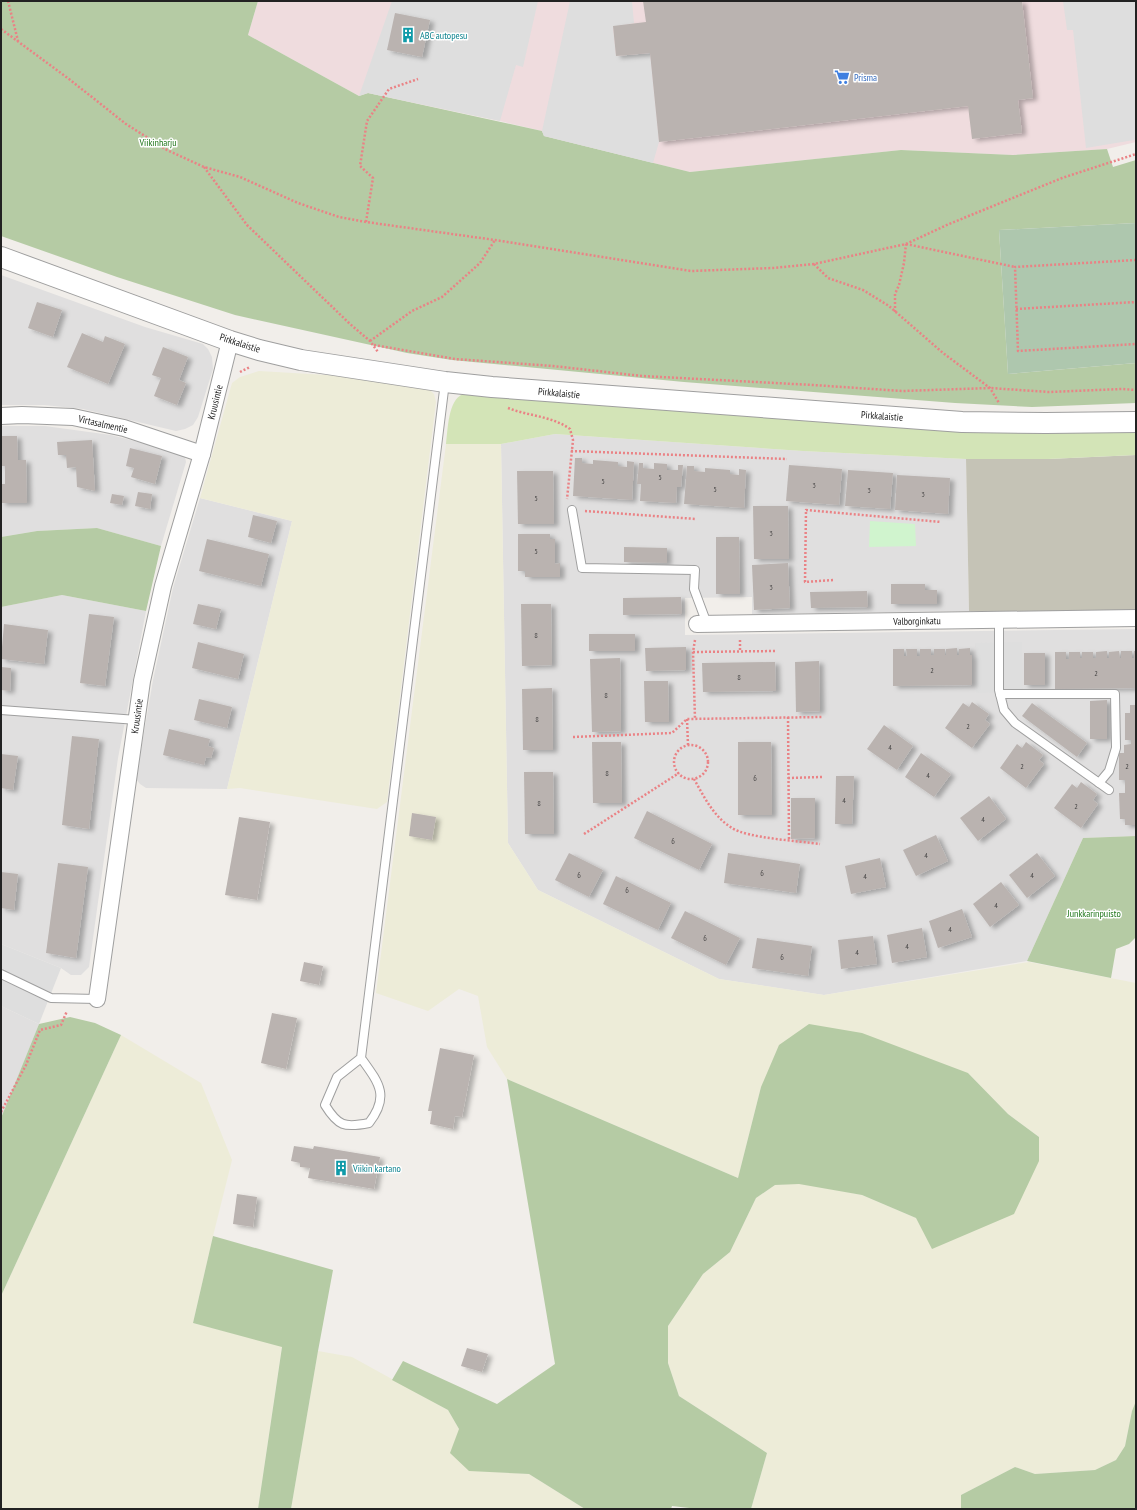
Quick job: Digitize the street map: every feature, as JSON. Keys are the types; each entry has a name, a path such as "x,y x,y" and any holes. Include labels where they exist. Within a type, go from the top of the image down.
{"street":[{"name":"Pirkkalaistie","path":"1,257 230,341 259,350 301,360 445,382 492,387 962,422 1136,422"},
{"name":"Kruusintie","path":"98,999 142,681 163,586 202,454 230,341"},
{"name":"Virtasalmentie","path":"1,416 22,415 73,417 124,428 202,454"},
{"name":"Valborginkatu","path":"702,624 1136,618"}],"lane":[{"path":"361,1058 337,1077 325,1105 331,1116 342,1124 353,1127 369,1123 376,1114 381,1097 379,1086 361,1058 445,382"},
{"path":"572,510 582,568 694,570 694,589 702,624"},
{"path":"999,621 1000,694 1004,710 1015,723 1109,790"},
{"path":"1000,694 1115,694 1116,748 1109,771 1099,783"},
{"path":"1,710 137,720"},
{"name":"Kruusintie","path":"1,974 51,998 98,999"}],"path":[{"path":"8,1 18,42"},
{"path":"1,29 69,79 126,124 166,150 204,167 240,177 298,202 332,214 366,222 494,240 691,271 773,268 814,264 906,244 949,224 1062,178 1136,154"},
{"path":"366,222 373,178 360,166 367,121 389,89 418,80"},
{"path":"204,167 247,225 350,324 370,341 374,345 379,355"},
{"path":"370,341 412,311 442,296 480,263 494,240"},
{"path":"906,244 1015,267 1136,260"},
{"path":"895,312 895,294 899,286 906,244"},
{"path":"814,264 828,278 863,290 895,312 943,353 990,388 1000,404"},
{"path":"1015,267 1018,352 1136,344"},
{"path":"1016,309 1136,302"},
{"path":"374,345 455,359 553,366 642,376 902,391 990,388 1049,392 1122,389 1136,390"},
{"path":"492,387 498,399 505,408 521,414 550,419 563,424 570,429 573,440 566,498 572,510 696,519"},
{"path":"571,451 787,459"},
{"path":"833,580 805,582 806,510 941,522"},
{"path":"695,719 693,652 702,624"},
{"path":"693,652 776,651"},
{"path":"788,717 789,840"},
{"path":"573,737 672,733 687,719 823,717"},
{"path":"687,719 688,745"},
{"path":"688,745 701,747 706,752 708,759 706,772 694,779 688,779 679,773 674,765 674,758 677,752 682,747 688,745"},
{"path":"584,834 679,773"},
{"path":"788,778 822,777"},
{"path":"694,779 707,802 722,820 732,828 752,835 820,844"},
{"path":"1,1112 26,1065 40,1030 61,1025 72,998"}],"shaded area":[{"path":"258,1 1136,1 1136,142 1107,149 1013,155 901,150 690,172 544,136 542,131 500,121 368,93 359,96 248,35"},
{"path":"392,1 538,1 523,67 516,65 500,121 368,93 359,96"},
{"path":"570,1 632,1 634,23 613,27 616,56 650,53 659,142 653,163 544,136 542,131"},
{"path":"1063,1 1136,1 1136,138 1134,140 1086,148 1073,30 1067,30"},
{"path":"1,275 145,327 203,344 208,349 212,357 213,369 198,417 193,425 176,431 83,409 44,405 1,405"},
{"path":"1,426 45,426 111,435 181,453 185,457 186,462 161,546 97,528 37,531 1,537"},
{"path":"555,434 803,451 966,459 969,611 752,614 752,597 685,598 685,635 1136,629 1136,836 1083,838 1027,961 824,995 719,979 538,890 508,843 501,444"},
{"path":"1136,455 1136,611 969,611 966,459 1048,459"},
{"path":"200,498 292,521 227,789 146,788 136,779 153,680 173,588"},
{"path":"62,595 146,611 118,758 89,967 81,975 71,975 61,968 1,944 1,607"},
{"path":"1022,642 1023,692 976,693 975,643"},
{"path":"1,944 61,968 39,1024 1,1006"},
{"path":"1,1006 39,1024 1,1118"}],"green space":[{"name":"Viikinharju","path":"1,1 258,1 248,35 359,96 368,93 542,131 544,136 690,172 901,150 1013,155 1107,149 1113,167 1136,160 1136,223 999,230 1008,374 1136,363 1136,403 1032,407 955,403 684,382 452,360 407,353 235,315 117,277 1,236"},
{"path":"1136,223 1136,363 1008,374 999,230"},
{"path":"259,371 344,376 429,389 434,394 436,402 387,802 377,809 240,788 227,789 292,521 200,498 232,383 240,377"},
{"path":"463,394 1136,428 1136,455 1048,459 966,459 803,451 555,434 501,444 446,444 448,423 454,402"},
{"path":"446,444 501,444 508,843 538,890 719,979 824,995 1029,962 1136,983 1136,1401 1132,1411 1125,1446 1116,1460 1095,1470 1035,1474 1015,1467 961,1495 961,1509 751,1509 767,1453 679,1396 668,1363 668,1326 703,1274 730,1252 756,1198 775,1185 799,1183 862,1195 916,1218 1039,1137 1008,1114 968,1073 761,1087 738,1178 507,1079 487,1047 478,996 459,989 428,1011 376,993"},
{"path":"870,521 915,524 916,546 869,547"},
{"path":"97,528 161,546 146,611 62,595 1,607 1,537 37,531"},
{"name":"Junkkarinpuisto","path":"1136,836 1136,937 1129,944 1116,949 1111,978 1027,961 1083,838"},
{"path":"70,1017 95,1023 121,1035 1,1296 1,1118 39,1024"},
{"path":"809,1024 862,1033 968,1073 1008,1114 1039,1137 1039,1161 1014,1214 932,1249 916,1218 862,1195 799,1184 775,1185 756,1198 730,1252 703,1274 668,1326 668,1363 679,1396 767,1453 751,1509 698,1509 672,1506 671,1509 585,1509 529,1474 469,1471 450,1453 459,1429 448,1410 392,1380 403,1361 497,1404 555,1364 507,1079 738,1178 761,1087 779,1045"},
{"path":"121,1035 201,1083 232,1160 193,1323 282,1346 258,1509 1,1509 1,1296"},
{"path":"213,1236 333,1270 291,1509 258,1509 282,1347 193,1323"},
{"path":"318,1351 352,1357 448,1410 459,1429 469,1470 529,1474 585,1509 291,1509"},
{"path":"1136,1401 1136,1509 961,1509 961,1495 1015,1467 1035,1474 1095,1470 1116,1460 1125,1446 1132,1411"}],"building":[{"name":"Prisma","path":"643,1 1022,1 1033,98 1018,100 1022,133 972,139 968,106 659,142 650,53 616,56 613,26 646,22"},
{"name":"ABC autopesu","path":"395,13 430,20 422,57 387,50"},
{"path":"37,302 62,310 53,337 28,328"},
{"path":"82,333 103,342 105,336 125,344 108,384 67,367"},
{"path":"163,347 188,357 179,380 186,383 177,405 154,396 161,378 152,375"},
{"path":"1,436 17,436 18,460 26,460 27,503 1,503 1,484 5,484 5,466 1,466"},
{"path":"92,440 95,491 77,487 76,467 67,468 66,455 58,455 57,442"},
{"path":"130,448 162,456 155,484 131,477 134,468 126,466"},
{"path":"575,458 582,458 582,463 593,464 593,460 618,462 618,466 627,467 627,461 634,462 632,500 573,496"},
{"path":"639,463 643,463 643,468 654,469 654,463 667,464 667,470 678,470 678,465 683,465 681,487 677,487 676,503 640,501 641,484 637,484"},
{"path":"789,465 842,469 839,505 786,501"},
{"path":"687,466 694,466 694,471 705,472 705,468 730,470 730,474 739,475 739,469 746,470 744,508 684,504"},
{"path":"848,470 893,473 890,509 845,506"},
{"path":"517,471 553,471 554,524 518,524"},
{"path":"897,475 950,478 948,514 895,510"},
{"path":"138,492 152,494 150,509 135,506"},
{"path":"112,494 124,496 122,505 110,503"},
{"path":"753,506 788,506 789,559 754,559"},
{"path":"253,515 277,521 271,543 248,537"},
{"path":"518,534 550,534 550,539 555,539 555,564 560,563 560,577 525,577 525,571 518,571"},
{"path":"716,537 739,537 740,594 716,594"},
{"path":"207,539 269,554 261,586 199,571"},
{"path":"624,547 667,548 667,563 624,562"},
{"path":"788,563 790,608 754,610 752,565"},
{"path":"891,584 925,584 925,590 937,590 937,604 891,604"},
{"path":"867,591 868,607 811,608 810,592"},
{"path":"681,597 682,614 623,615 623,598"},
{"path":"198,604 221,609 216,629 193,624"},
{"path":"521,604 551,604 552,665 522,666"},
{"path":"89,614 114,617 105,686 80,683"},
{"path":"4,624 48,630 44,664 1,659"},
{"path":"589,634 635,634 635,651 589,651"},
{"path":"198,642 244,654 238,679 192,668"},
{"path":"686,647 686,670 646,671 645,648"},
{"path":"957,648 957,655 959,655 959,649 970,648 970,655 972,655 972,685 893,686 893,649 904,649 904,656 907,656 906,649 917,649 917,656 920,656 920,649 931,649 931,655 934,655 934,649 945,649 946,655 946,649"},
{"path":"1107,651 1107,658 1109,658 1109,652 1119,651 1121,658 1121,651 1132,651 1132,658 1134,658 1134,651 1136,651 1136,688 1055,689 1055,652 1066,652 1066,659 1069,659 1069,652 1080,652 1080,658 1082,658 1082,652 1093,652 1093,658 1096,658 1096,652"},
{"path":"1024,653 1045,653 1045,685 1024,685"},
{"path":"620,658 621,731 592,732 590,659"},
{"path":"819,661 820,711 796,712 795,662"},
{"path":"775,662 776,691 703,692 702,663"},
{"path":"1,667 11,668 10,691 1,690"},
{"path":"644,681 668,681 669,722 645,722"},
{"path":"552,688 553,750 523,750 522,689"},
{"path":"199,699 232,707 227,728 194,720"},
{"path":"1107,700 1107,739 1090,739 1090,701"},
{"path":"972,702 989,714 985,720 990,724 972,748 945,728 963,703 969,707"},
{"path":"1032,703 1087,743 1077,757 1022,716"},
{"path":"1130,705 1136,705 1136,825 1125,825 1125,819 1120,819 1119,793 1125,793 1125,780 1119,780 1119,753 1124,753 1124,745 1131,744 1131,740 1125,740 1125,713 1130,713"},
{"path":"884,725 913,746 897,770 867,749"},
{"path":"169,729 210,739 208,746 214,748 211,758 206,757 204,765 163,755"},
{"path":"72,736 99,739 89,829 62,825"},
{"path":"592,742 621,742 622,803 593,803"},
{"path":"738,742 771,742 772,815 738,815"},
{"path":"1026,742 1043,755 1039,760 1044,764 1026,788 1000,768 1017,744 1022,748"},
{"path":"921,753 951,774 934,797 905,777"},
{"path":"1,754 18,756 13,790 1,788"},
{"path":"524,772 553,772 554,834 525,834"},
{"path":"836,776 854,776 852,824 835,824"},
{"path":"1081,782 1097,794 1093,800 1098,804 1081,828 1054,808 1072,784 1077,788"},
{"path":"989,796 1006,819 978,841 960,818"},
{"path":"791,798 815,798 815,838 791,839"},
{"path":"647,811 712,844 699,870 634,838"},
{"path":"412,813 436,817 432,840 409,836"},
{"path":"239,817 270,822 257,900 225,895"},
{"path":"936,835 948,861 916,876 903,850"},
{"path":"569,853 603,870 589,897 555,880"},
{"path":"728,853 800,864 796,893 724,883"},
{"path":"1037,853 1055,876 1027,898 1009,875"},
{"path":"880,858 886,887 851,894 845,866"},
{"path":"58,863 88,867 76,958 46,953"},
{"path":"1,872 18,874 14,910 1,908"},
{"path":"616,876 671,903 658,930 603,904"},
{"path":"1001,882 1019,905 990,927 973,904"},
{"path":"962,909 972,937 938,948 929,921"},
{"path":"685,911 740,938 726,965 671,938"},
{"path":"922,928 927,957 892,963 887,935"},
{"path":"873,936 877,964 841,969 838,940"},
{"path":"757,938 812,946 808,976 752,968"},
{"path":"304,962 323,966 319,985 300,981"},
{"path":"272,1013 297,1018 286,1069 261,1063"},
{"path":"440,1048 474,1055 462,1117 455,1116 453,1129 430,1124 432,1111 428,1111"},
{"name":"Viikin kartano","path":"294,1146 313,1149 314,1146 380,1157 374,1189 308,1178 310,1168 300,1167 300,1163 291,1161"},
{"path":"237,1194 257,1197 253,1227 233,1224"},
{"path":"467,1348 488,1354 482,1372 461,1366"}],"place":[{"name":"ABC autopesu","path":"408,35"},
{"name":"Prisma","path":"842,77"},
{"name":"Viikin kartano","path":"341,1168"}]}
